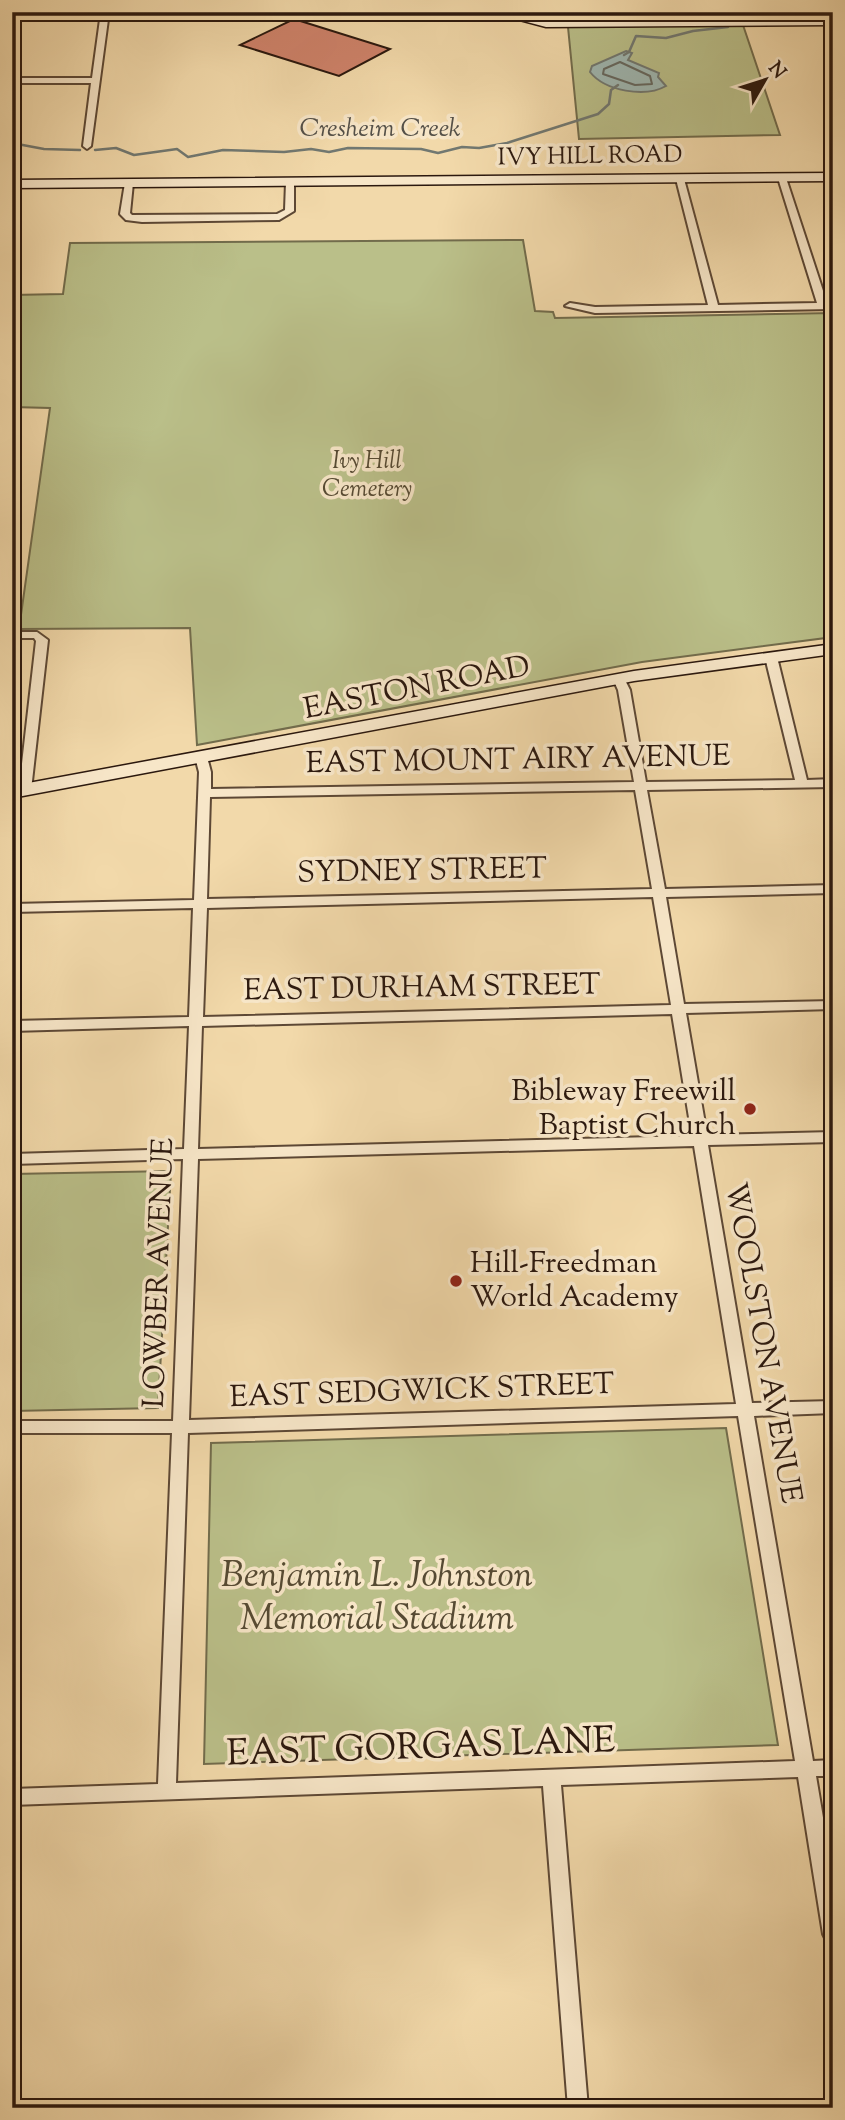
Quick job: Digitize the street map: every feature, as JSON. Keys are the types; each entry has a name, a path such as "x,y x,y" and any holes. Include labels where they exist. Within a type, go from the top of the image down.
{"main road":[{"path":"495,12 528,17 691,17 833,21"},
{"name":"IVY HILL ROAD","path":"12,184 833,177"},
{"name":"EASTON ROAD","path":"18,791 619,679 833,649"}],"street":[{"path":"87,146 105,12"},
{"path":"12,81 95,80"},
{"path":"569,306 595,310 828,306 782,178"},
{"path":"680,179 714,308"},
{"path":"130,183 125,214 129,218 142,219 279,217 289,211 290,183"},
{"path":"12,635 40,636 42,640 18,791"},
{"path":"771,657 802,783"},
{"name":"WOOLSTON AVENUE","path":"619,679 624,690 659,893 833,1934"},
{"name":"LOWBER AVENUE","path":"167,1791 179,1427 197,1021 204,793 201,757"},
{"name":"EAST MOUNT AIRY AVENUE","path":"204,793 833,783"},
{"name":"SYDNEY STREET","path":"12,908 833,889"},
{"name":"EAST DURHAM STREET","path":"12,1026 833,1005"},
{"path":"12,1159 833,1137"},
{"name":"EAST SEDGWICK STREET","path":"12,1427 179,1427 833,1407"},
{"name":"EAST GORGAS LANE","path":"12,1797 833,1768"},
{"path":"551,1778 578,2108"}],"green space":[{"path":"743,25 780,135 579,139 568,27"},
{"name":"Ivy Hill Cemetery","path":"523,240 535,311 553,312 555,318 833,313 833,637 642,662 197,745 190,628 19,629 50,408 12,407 12,295 63,294 70,243"},
{"path":"171,1171 158,1408 12,1411 12,1174"},
{"name":"Benjamin L. Johnston Memorial Stadium","path":"726,1428 778,1745 204,1764 211,1443"}],"water":[{"path":"626,51 632,53 628,60 659,73 658,77 666,86 647,92 626,91 605,84 590,72 592,66"}],"building":[{"path":"294,19 390,49 339,76 240,45"}],"waterway":[{"name":"Cresheim Creek","path":"624,55 629,52 636,36 666,38 693,31 728,27"},
{"name":"Cresheim Creek","path":"95,150 116,148 134,155 177,149 188,157 223,150 284,152 311,149 329,152 348,148 421,149 438,153 462,147 479,148 507,143 598,114 609,104 611,90 618,85"},
{"name":"Cresheim Creek","path":"12,143 44,149 80,150"}],"place":[{"name":"Bibleway Freewill Baptist Church","path":"750,1109"},
{"name":"Hill-Freedman World Academy","path":"456,1281"}]}
